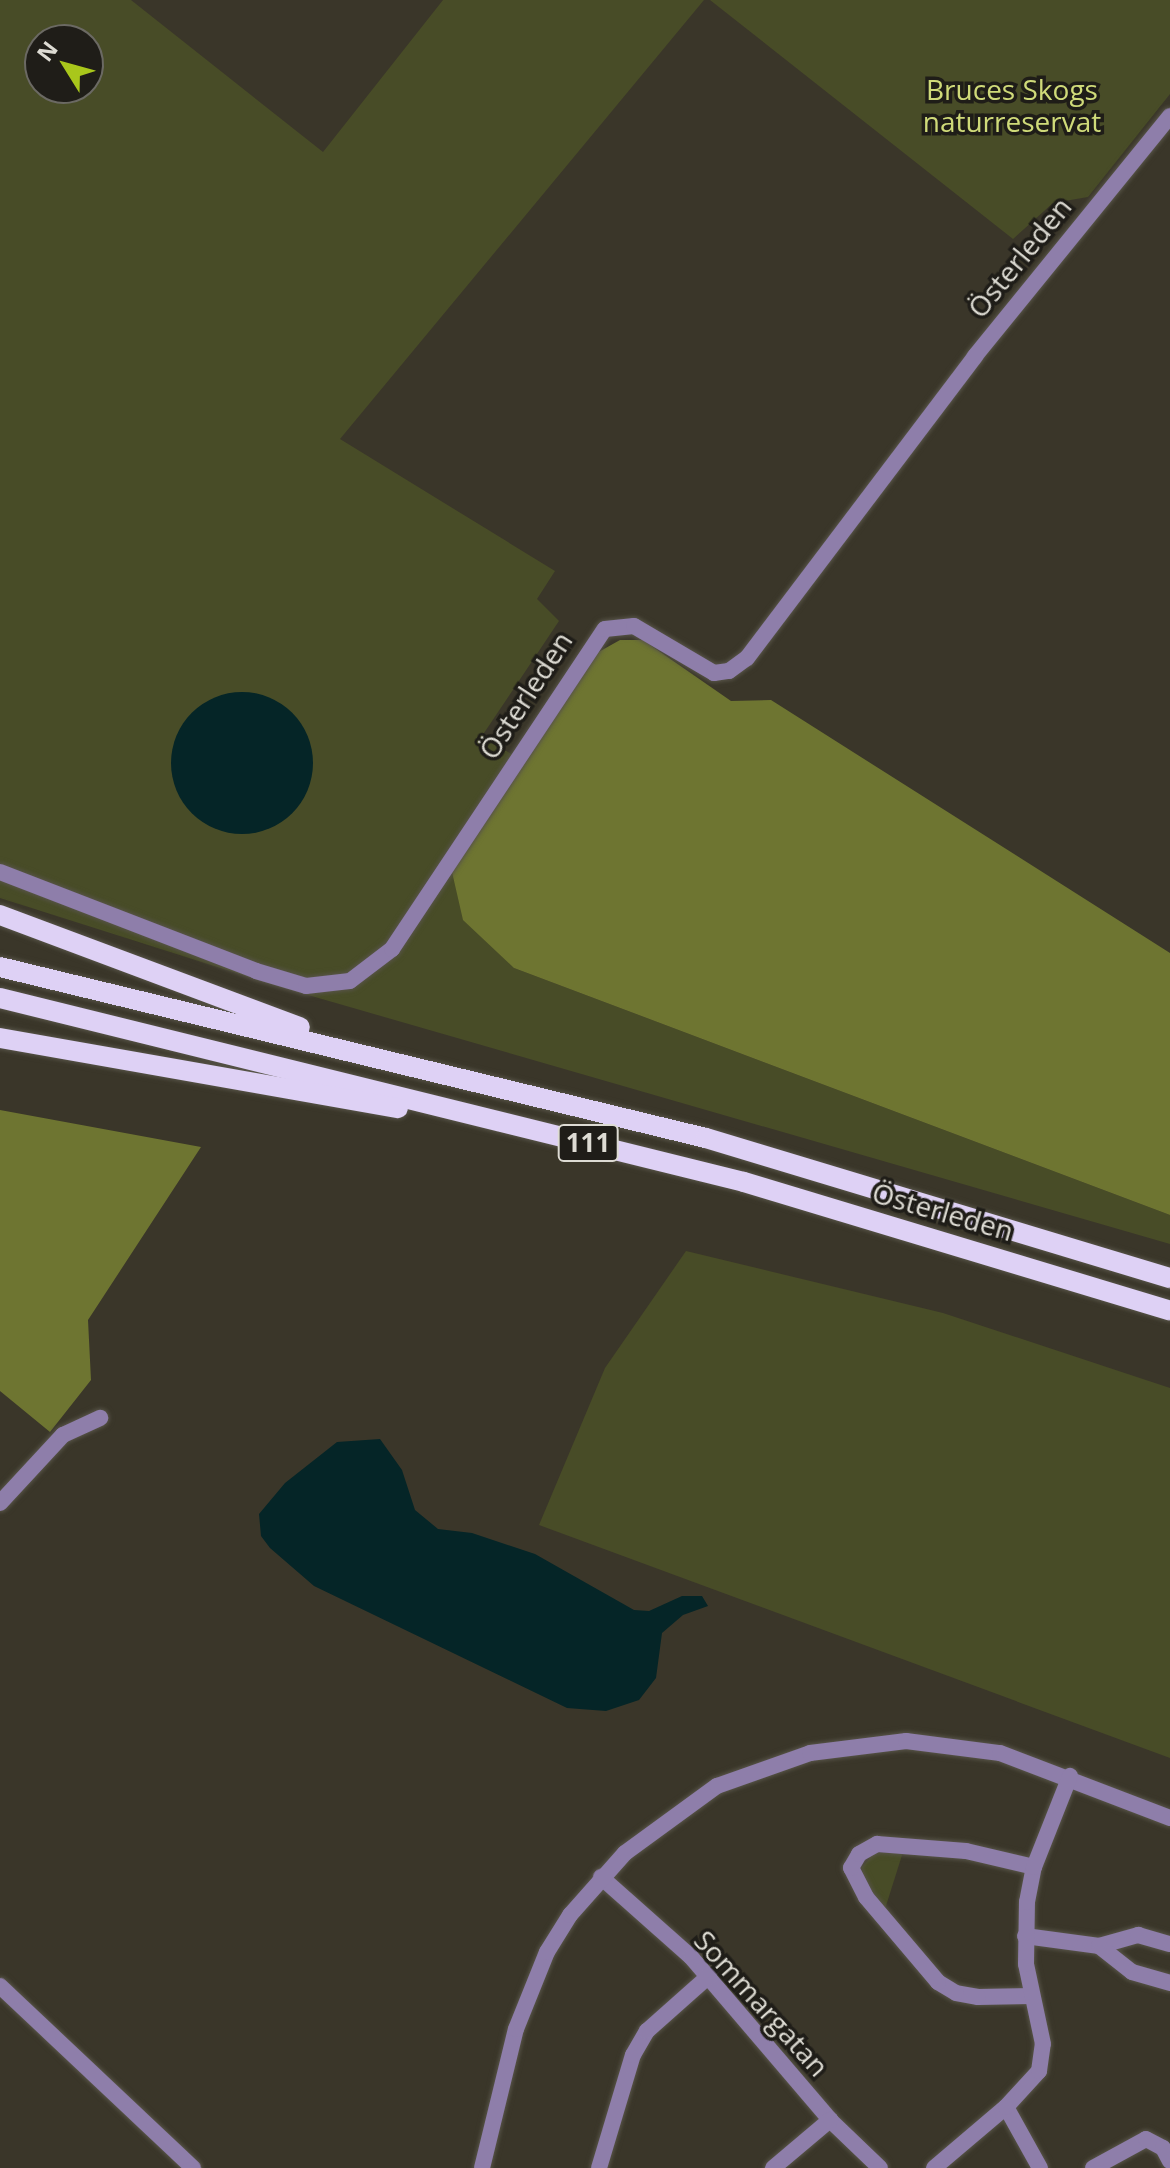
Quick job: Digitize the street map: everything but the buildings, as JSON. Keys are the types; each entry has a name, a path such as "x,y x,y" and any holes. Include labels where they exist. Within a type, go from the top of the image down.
{"main road":[{"path":"0,915 372,1054"},
{"name":"Österleden","path":"0,967 372,1054 721,1142 1170,1278"},
{"name":"Österleden","path":"0,998 744,1182 1170,1311"},
{"path":"0,1038 527,1128"}],"street":[{"name":"Österleden","path":"0,872 256,971 306,986 350,981 392,949 605,629 634,626 714,673 729,671 747,658 966,368 1170,116"},
{"path":"0,1503 63,1435 100,1418"},
{"path":"482,2168 529,1991 570,1915 601,1877 653,1828 717,1786 810,1753 876,1742 938,1744 1000,1753 1070,1776 1170,1818"},
{"path":"934,2168 1006,2107 1042,2063 1043,2044 1031,1996 1025,1936 1034,1867 1070,1776"},
{"path":"1031,1996 978,1997 956,1993 938,1982 866,1897 851,1868 859,1854 877,1844 966,1851 1034,1867"},
{"name":"Sommargatan","path":"601,1877 709,1976 830,2120 880,2168"},
{"path":"1025,1936 1099,1946 1138,1935 1170,1944"},
{"path":"1099,1946 1132,1972 1170,1983"},
{"path":"599,2168 633,2055 647,2031 709,1976"},
{"path":"0,1986 193,2168"},
{"path":"1006,2107 1040,2168"},
{"path":"773,2168 830,2120"},
{"path":"1093,2168 1146,2139 1163,2148 1170,2161"}],"green space":[{"path":"0,0 131,0 323,152 443,0 704,0 340,439 555,571 537,599 559,621 482,736 524,762 514,968 1170,1215 1170,1244 277,986 0,898"},
{"name":"Bruces Skogs naturreservat","path":"710,0 1170,0 1170,94 1088,197 1053,203 1013,239"},
{"path":"620,640 643,640 731,701 771,700 1170,953 1170,1215 514,968 463,920 452,872 595,654"},
{"path":"0,1110 201,1147 88,1320 91,1380 50,1432 0,1391"},
{"path":"686,1251 943,1313 1170,1388 1170,1758 539,1525 605,1368"},
{"path":"903,1852 885,1909 864,1885 862,1867 874,1853"}],"water":[{"path":"242,692 269,697 292,713 308,736 313,763 308,790 292,813 269,829 242,834 215,829 192,813 176,790 171,763 176,736 192,713 215,697"},
{"path":"380,1439 402,1470 415,1510 438,1529 472,1533 535,1554 634,1610 649,1611 682,1596 702,1596 708,1606 683,1615 662,1633 656,1678 639,1700 606,1711 567,1708 314,1586 270,1548 261,1536 259,1514 285,1483 337,1442"}]}
